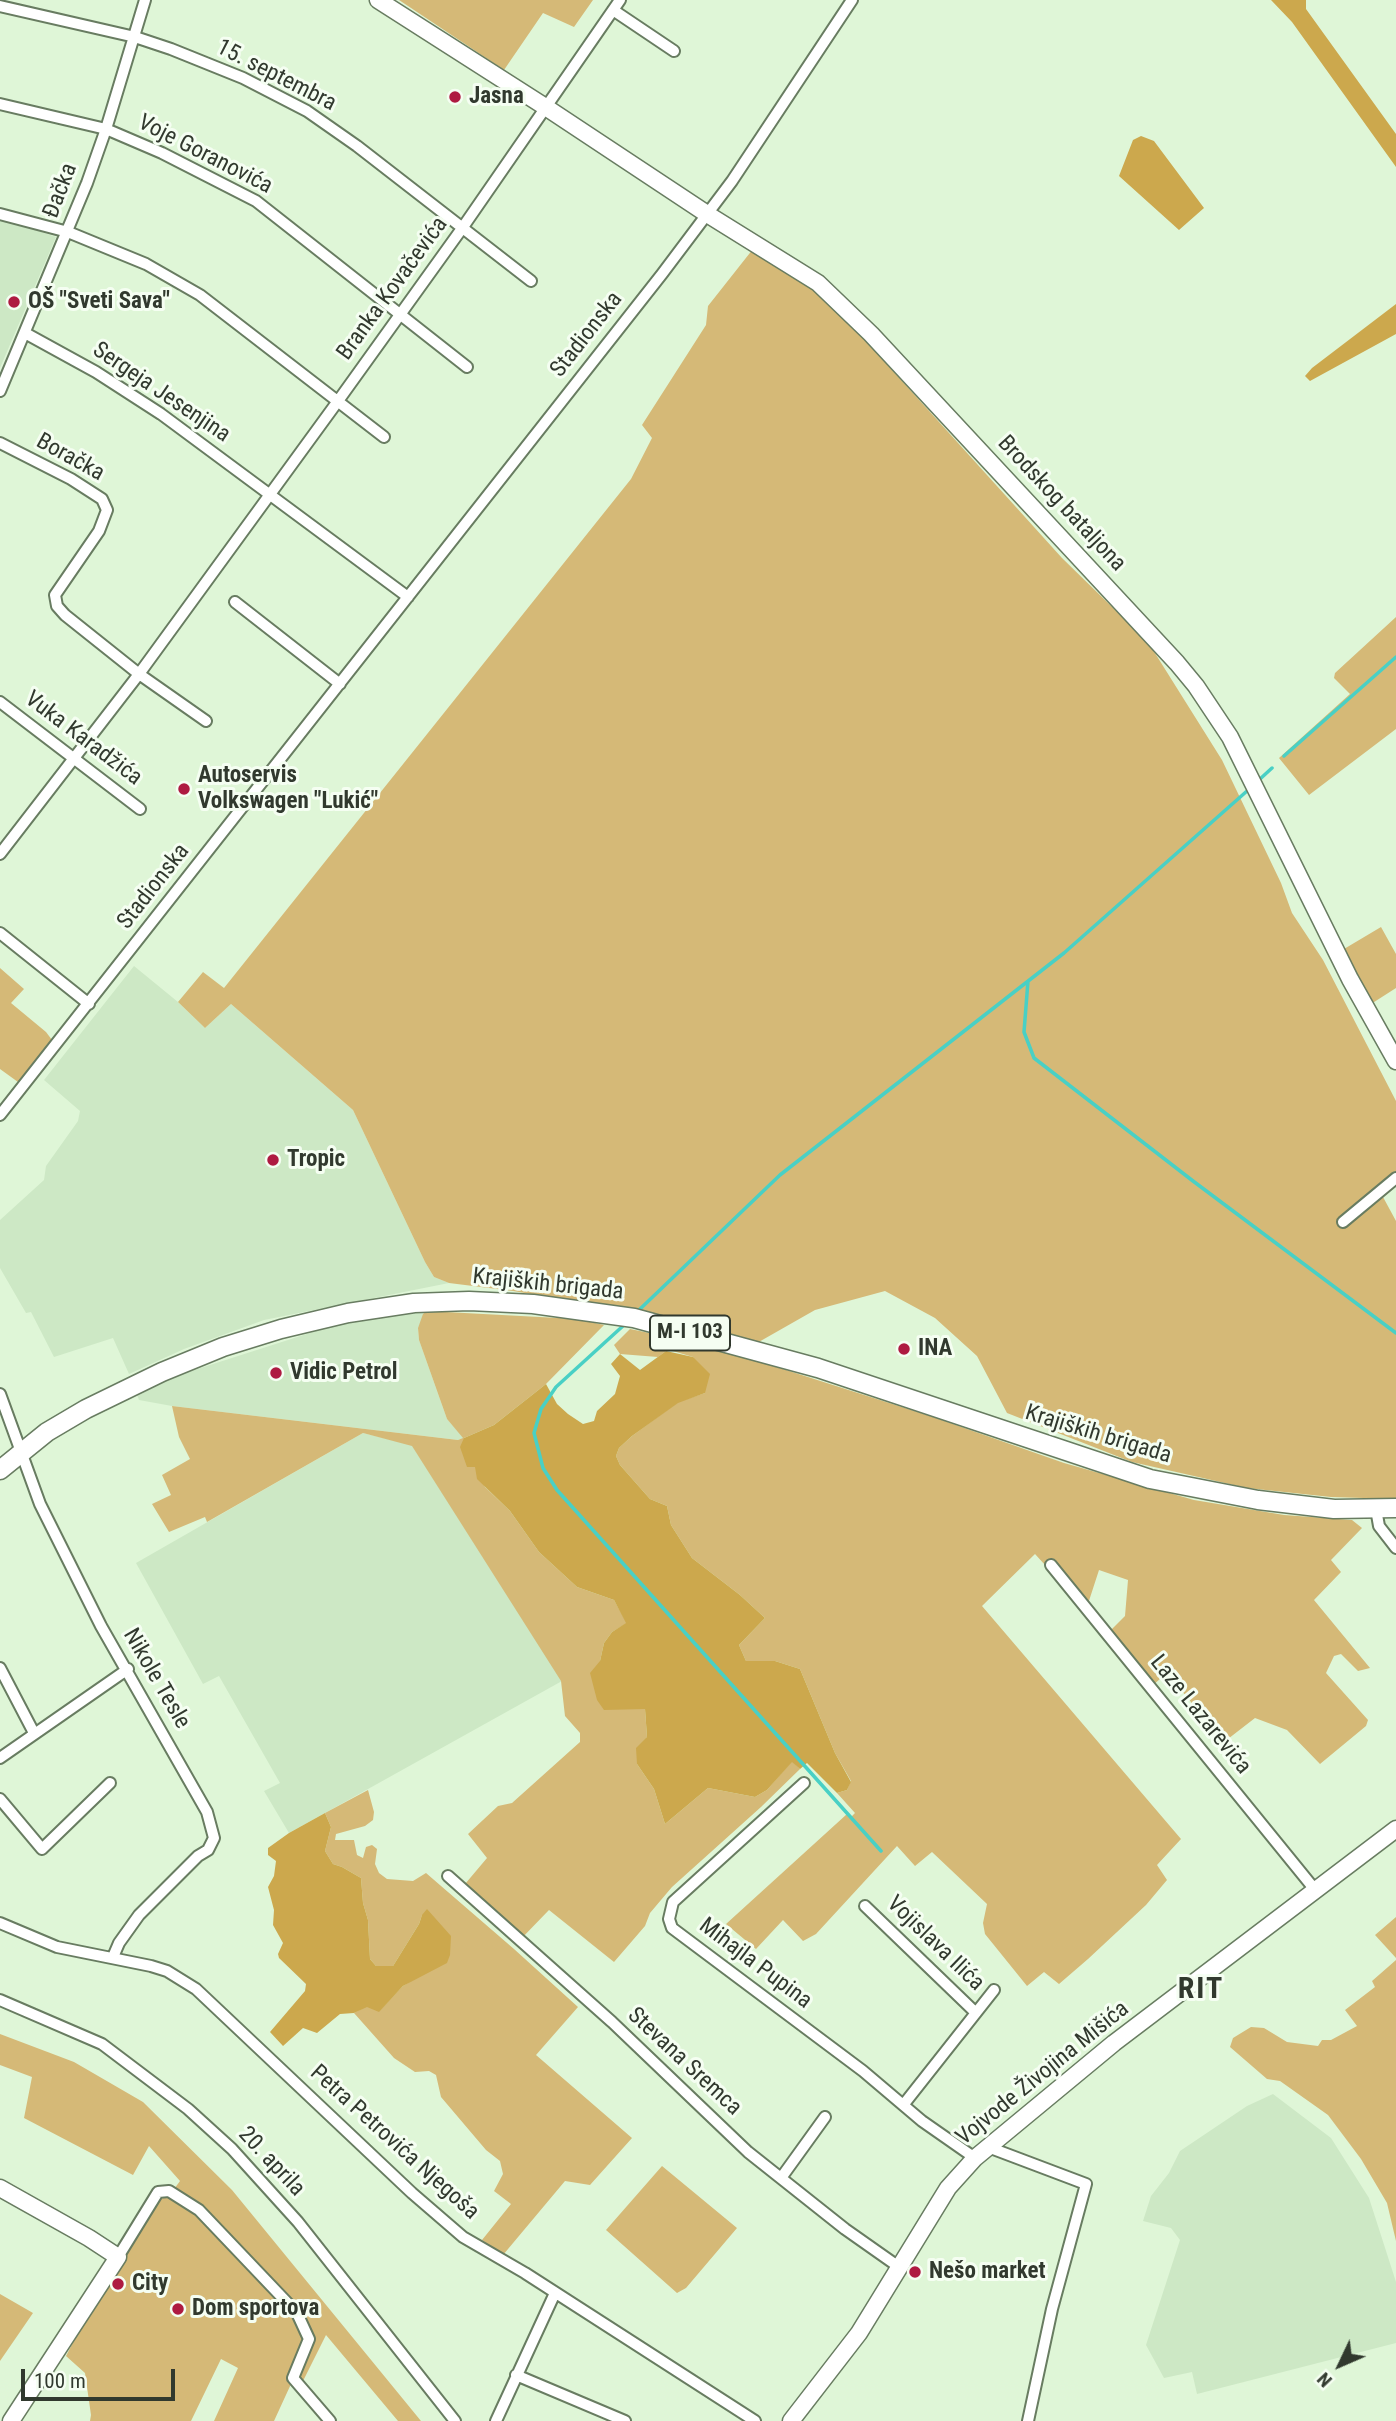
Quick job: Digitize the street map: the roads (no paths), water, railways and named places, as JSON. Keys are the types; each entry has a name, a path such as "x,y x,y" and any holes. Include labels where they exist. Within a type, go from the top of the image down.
{"main road":[{"name":"Krajiških brigada","path":"0,1470 68,1419 146,1379 261,1334 388,1306 436,1301 495,1302 611,1314 766,1353 1150,1479 1258,1500 1334,1509 1396,1508"}],"street":[{"name":"Đačka","path":"0,391 68,232 106,129 145,0"},
{"name":"Brodskog bataljona","path":"378,0 818,283 840,302 1196,686 1230,737 1350,979 1396,1061"},
{"name":"Stadionska","path":"0,1115 707,214 852,0"},
{"path":"547,107 616,5 674,51"},
{"name":"15. septembra","path":"0,6 135,37 171,49 243,78 307,111 357,146 531,281"},
{"name":"Voje Goranovića","path":"0,104 106,129 162,153 256,201 467,367"},
{"name":"Branka Kovačevića","path":"0,854 139,674 271,494 547,107"},
{"path":"0,214 68,232 146,264 200,295 384,437"},
{"name":"Sergeja Jesenjina","path":"25,333 96,372 161,414 271,494"},
{"name":"Boračka","path":"0,443 71,479 102,499 107,510 105,521 55,595 57,606 139,674"},
{"path":"271,494 408,597"},
{"path":"235,602 340,684"},
{"path":"139,674 206,720"},
{"name":"Vuka Karadžića","path":"0,702 140,809"},
{"path":"0,933 89,1004"},
{"path":"1343,1222 1396,1178"},
{"name":"Nikole Tesle","path":"0,1394 40,1504 101,1626 128,1669 206,1812 214,1838 208,1850 198,1856 139,1915 119,1943 113,1957"},
{"path":"1376,1509 1380,1526 1396,1548"},
{"name":"Laze Lazarevića","path":"1051,1565 1316,1891"},
{"path":"0,1668 34,1733"},
{"path":"0,1758 128,1669"},
{"path":"0,1799 42,1849 110,1783"},
{"name":"Mihajla Pupina","path":"804,1783 673,1902 669,1919 672,1928 863,2071 922,2121 981,2152 1086,2184 1052,2309 1028,2421"},
{"name":"Vojvode Živojina Mišića","path":"791,2421 859,2333 936,2204 955,2178 981,2152 1114,2043 1396,1829"},
{"name":"Stevana Sremca","path":"449,1876 612,2022 748,2152 899,2267"},
{"name":"Vojislava Ilića","path":"865,1906 975,2012"},
{"name":"Petra Petrovića Njegoša","path":"0,1923 41,1942 167,1971 196,1989 412,2193 463,2237 755,2421"},
{"path":"904,2104 995,1990"},
{"name":"20. aprila","path":"0,2000 102,2044 188,2109 232,2149 298,2222 455,2421"},
{"path":"780,2178 825,2116"},
{"path":"0,2189 118,2257"},
{"path":"11,2421 158,2192 169,2191 199,2210 288,2302 303,2323 309,2339 293,2378 330,2421"},
{"path":"496,2421 555,2293"},
{"path":"516,2375 625,2421"}],"waterway":[{"path":"1284,756 1396,657"},
{"path":"1260,779 1272,768"},
{"path":"639,1310 780,1175 1064,953 1247,791"},
{"path":"1028,981 1024,1032 1034,1058 1396,1333"},
{"path":"624,1325 556,1387 541,1409 534,1433 543,1468 557,1490 881,1851"}],"place":[{"name":"Jasna","path":"455,97"},
{"name":"OŠ \"Sveti Sava\"","path":"14,302"},
{"name":"Autoservis Volkswagen \"Lukić\"","path":"184,789"},
{"name":"Tropic","path":"273,1160"},
{"name":"INA","path":"904,1349"},
{"name":"Vidic Petrol","path":"276,1373"},
{"name":"Nešo market","path":"915,2272"},
{"name":"City","path":"118,2284"},
{"name":"Dom sportova","path":"178,2309"}],"district":[{"name":"RIT","path":"1201,1990"}]}
